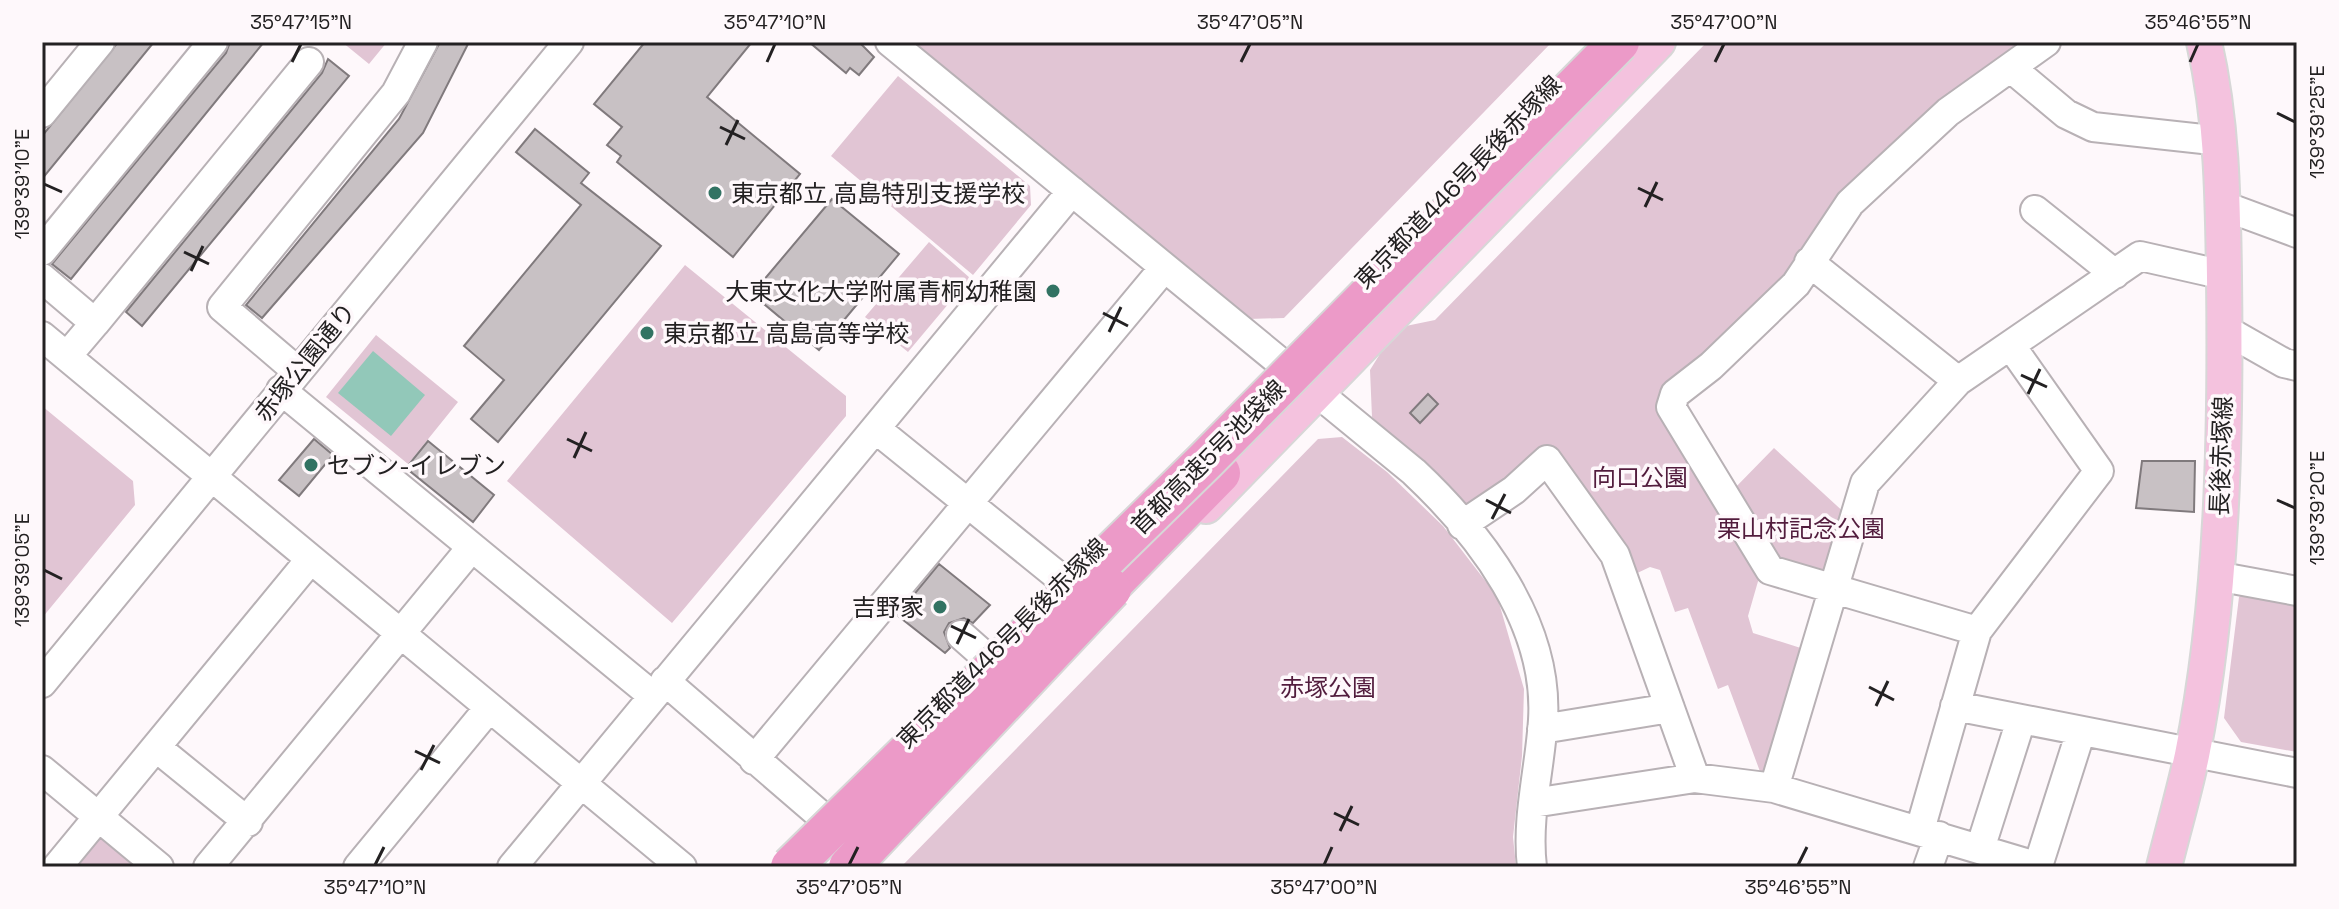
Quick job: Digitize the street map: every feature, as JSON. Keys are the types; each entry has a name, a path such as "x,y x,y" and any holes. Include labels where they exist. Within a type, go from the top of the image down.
{"highway":[{"name":"首都高速5号池袋線","path":"849,867 1213,466 1619,42"},
{"name":"首都高速5号池袋線","path":"791,867 1213,466 1639,42"},
{"path":"811,867 1213,466"},
{"path":"833,867 1213,466"}],"main road":[{"name":"東京都道446号長後赤塚線","path":"779,867 1282,363 1596,42"},
{"name":"東京都道446号長後赤塚線","path":"861,867 1316,392 1658,42"},
{"name":"長後赤塚線","path":"2164,867 2192,753 2216,576 2224,329 2224,206 2221,141 2204,42"}],"street":[{"path":"423,42 396,93 222,307 289,381 472,547 754,760 826,820"},
{"name":"赤塚公園通り","path":"42,683 569,42"},
{"path":"890,42 1414,472 1462,525 1512,595 1530,632 1541,675 1542,729 1533,803 1532,867"},
{"path":"1977,631 1770,570 1671,407 1675,394 1711,366 1785,295 1850,203 1948,112 2046,42"},
{"path":"42,113 95,44"},
{"path":"42,251 202,46"},
{"path":"67,356 309,62"},
{"path":"2011,68 2066,114 2093,127 2221,141"},
{"path":"512,867 1072,191"},
{"path":"2224,206 2297,233"},
{"path":"2035,210 2115,274"},
{"path":"1774,788 1865,483 1958,381 2140,256 2224,275"},
{"path":"1809,262 1958,381"},
{"path":"754,760 1164,268"},
{"path":"42,278 95,323"},
{"path":"2224,329 2284,363 2297,366"},
{"path":"42,336 682,867"},
{"path":"1928,867 1929,833 1955,706 1977,631 2099,471 2011,346"},
{"path":"876,429 1064,581"},
{"path":"1462,525 1514,490 1547,460 1615,555 1695,778"},
{"path":"208,867 472,547"},
{"path":"57,867 310,560"},
{"path":"2216,576 2297,591"},
{"path":"961,635 987,658"},
{"path":"1955,706 2297,773"},
{"path":"358,867 489,708"},
{"path":"1542,729 1670,708"},
{"path":"1980,849 2021,720"},
{"path":"1533,803 1695,778 1774,788 1980,849 2009,863 2038,867 2081,731"},
{"path":"157,748 248,822"},
{"path":"42,770 159,867"}],"green space":[{"path":"342,42 387,42 369,64"},
{"path":"912,42 1552,42 1284,318 1248,319"},
{"name":"向口公園","path":"1707,42 2036,42 1790,279 1669,388 1761,571 1748,616 1753,633 1807,650 1770,775 1762,777 1728,685 1718,689 1688,608 1675,612 1660,570 1650,567 1631,576 1546,449 1469,509 1372,417 1370,370 1396,328 1435,320"},
{"path":"898,76 1030,186 1031,205 973,275 831,156"},
{"path":"929,242 970,278 908,352 865,317"},
{"path":"685,265 846,396 846,416 672,623 507,481"},
{"path":"376,335 458,402 408,464 326,397"},
{"path":"42,406 133,481 135,505 42,618"},
{"name":"赤塚公園","path":"1342,437 1387,472 1443,526 1497,596 1524,689 1522,756 1513,837 1516,867 901,867 1318,439"},
{"name":"栗山村記念公園","path":"1774,448 1848,516 1830,574 1783,566 1731,492"},
{"path":"2247,591 2297,600 2297,752 2241,742 2224,718 2239,597"},
{"path":"98,832 150,867 69,867"}],"shaded area":[{"path":"373,351 425,395 391,436 338,393"}],"building":[{"path":"118,42 154,42 42,179 42,136"},
{"path":"230,42 264,42 71,279 52,264 226,53"},
{"path":"440,42 469,42 423,133 262,318 246,305 399,119"},
{"path":"645,42 752,42 707,97 800,174 733,257 617,162 621,156 607,145 622,127 594,104"},
{"path":"809,42 859,42 874,57 859,75 850,68 846,73"},
{"path":"328,59 349,76 142,326 126,312 322,73"},
{"path":"535,129 589,173 581,183 661,246 498,442 471,419 504,380 464,346 581,205 516,152"},
{"path":"832,199 899,254 819,350 752,294"},
{"path":"1428,394 1438,404 1420,423 1410,413"},
{"path":"314,439 333,455 299,496 279,480"},
{"path":"428,441 494,495 473,522 406,468"},
{"path":"2142,461 2195,461 2194,512 2136,508"},
{"name":"吉野家","path":"939,564 990,605 973,623 964,618 949,623 944,632 950,648 945,653 897,615"}],"place":[{"name":"東京都立 高島特別支援学校","path":"715,193"},
{"name":"大東文化大学附属青桐幼稚園","path":"1053,291"},
{"name":"東京都立 高島高等学校","path":"647,333"},
{"name":"セブン-イレブン","path":"311,465"},
{"name":"吉野家","path":"940,607"}]}
